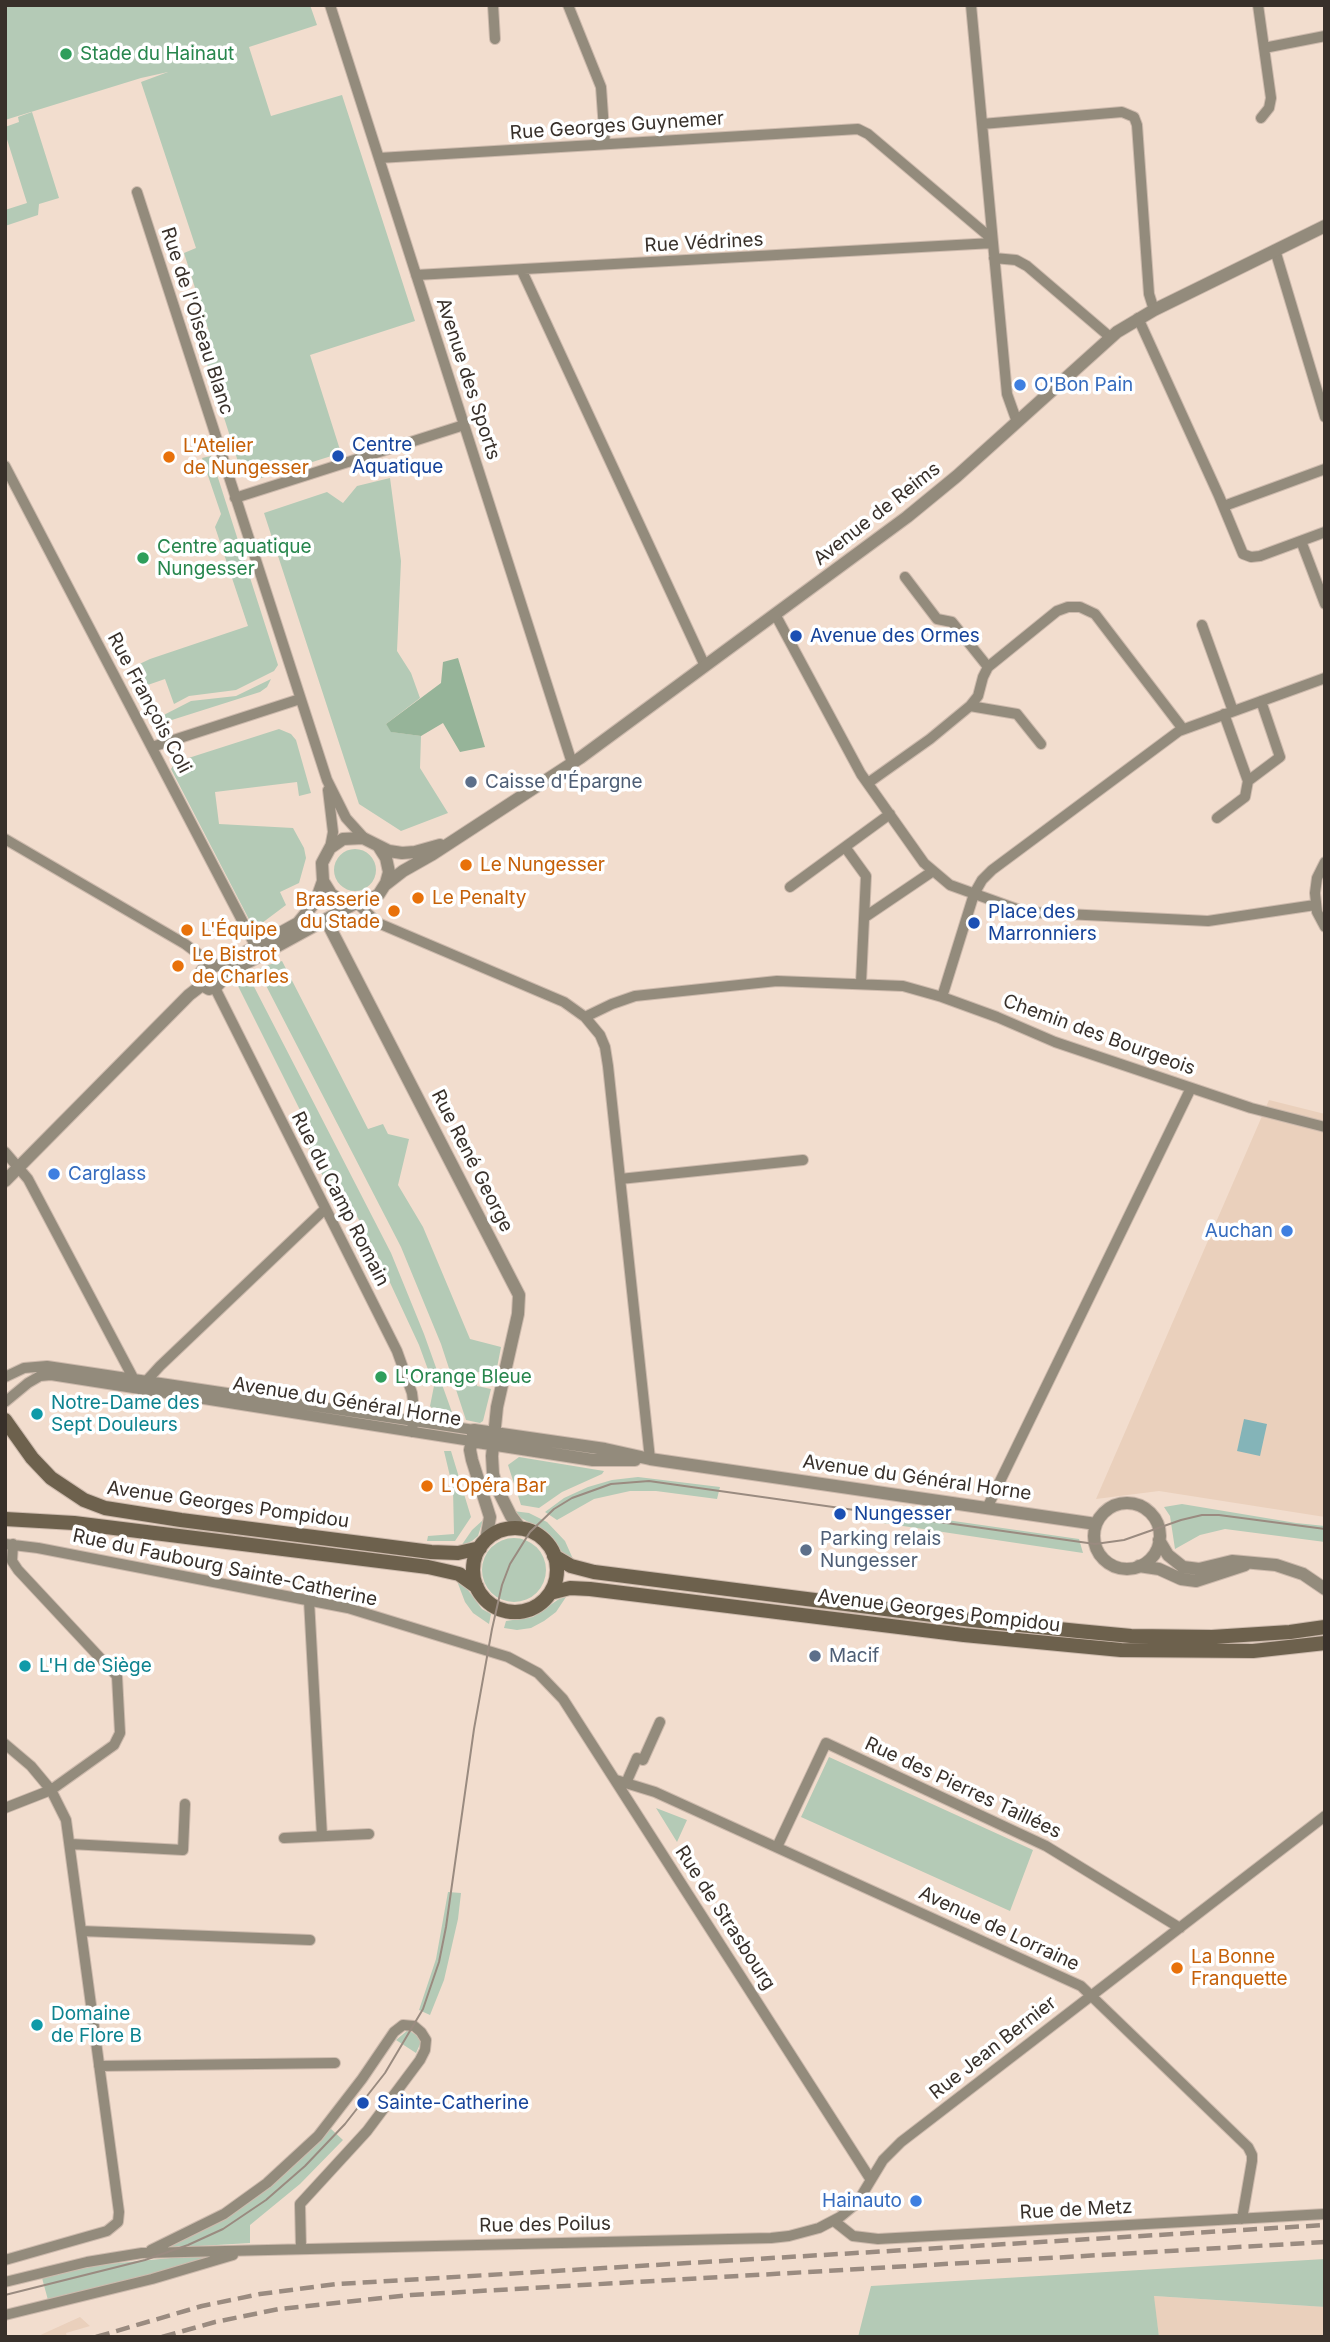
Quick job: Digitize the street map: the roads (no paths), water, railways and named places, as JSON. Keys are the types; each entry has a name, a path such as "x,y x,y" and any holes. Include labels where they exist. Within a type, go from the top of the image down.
{"main road":[{"name":"Avenue Georges Pompidou","path":"5,1420 32,1458 51,1478 84,1500 105,1508 181,1520 423,1551 458,1553 483,1544 502,1531 521,1529 540,1537 554,1556 571,1566 594,1572 1078,1632 1212,1637 1290,1632 1320,1627"},
{"name":"Avenue Georges Pompidou","path":"5,1519 74,1523 436,1569 459,1574 477,1587 489,1604 512,1612 534,1608 550,1593 570,1588 598,1589 1108,1650 1253,1651 1325,1643"},
{"path":"477,1587 473,1570 483,1544"},
{"path":"550,1593 556,1577 554,1556"}],"street":[{"name":"Avenue des Sports","path":"330,5 572,764"},
{"path":"493,5 495,39"},
{"path":"568,5 599,82 605,145"},
{"path":"971,5 1007,394 1017,422"},
{"path":"1258,5 1271,98 1269,108 1261,118"},
{"path":"1264,48 1325,36"},
{"path":"982,124 1122,112 1134,117 1137,125 1149,294 1154,310"},
{"name":"Rue Georges Guynemer","path":"379,158 858,129 868,134 993,241"},
{"name":"Rue de l'Oiseau Blanc","path":"137,192 327,780 346,818 365,839"},
{"name":"Avenue de Reims","path":"5,1181 212,977 258,951 360,907 373,899 385,885 572,764 918,509 1110,337 1138,318 1325,226"},
{"name":"Rue Védrines","path":"416,275 522,271 993,241"},
{"path":"1275,250 1325,417"},
{"path":"994,258 1008,258 1027,265 1110,337"},
{"path":"522,271 705,666"},
{"path":"1138,318 1224,506 1240,550 1247,556 1260,556 1325,532"},
{"path":"235,498 464,425"},
{"name":"Rue François Coli","path":"5,466 258,951"},
{"path":"1224,506 1325,469"},
{"path":"1301,541 1325,604"},
{"path":"905,577 937,619 952,622 988,667"},
{"path":"868,783 930,739 970,706 978,696 988,667 1057,611 1068,607 1080,607 1095,614 1184,729"},
{"path":"775,614 857,768 933,871 950,885 1020,911 1201,921 1315,905"},
{"path":"1202,625 1248,781 1245,797 1217,818"},
{"path":"942,997 974,894 992,870 1184,729 1325,678"},
{"path":"152,747 300,699"},
{"path":"1248,781 1280,757 1261,701"},
{"path":"970,706 1017,714 1041,744"},
{"name":"Rue de l'Oiseau Blanc","path":"327,780 333,832 330,849"},
{"path":"790,887 890,814"},
{"path":"330,849 347,838 365,839"},
{"path":"5,839 185,944 197,953 212,977"},
{"name":"Avenue de Reims","path":"365,839 393,852 406,853 453,840"},
{"path":"379,847 388,863 385,885"},
{"path":"845,847 866,876 860,983"},
{"name":"Avenue de Reims","path":"258,951 298,923 311,909 323,881 322,863 330,849"},
{"path":"1325,862 1316,886 1315,905 1325,927"},
{"path":"865,917 933,871"},
{"path":"323,881 333,896 360,907 378,922 554,997 585,1017 600,1035 605,1048 650,1459"},
{"name":"Rue René George","path":"326,920 519,1295 519,1307 499,1396 493,1439"},
{"name":"Rue du Camp Romain","path":"212,977 397,1351 412,1393 413,1426"},
{"name":"Chemin des Bourgeois","path":"585,1017 628,998 649,994 784,980 903,986 942,997 1055,1042 1191,1088 1259,1110 1325,1127"},
{"path":"987,1508 1191,1088"},
{"path":"5,1152 28,1179 140,1383 325,1209"},
{"path":"620,1179 803,1160"},
{"name":"Avenue du Général Horne","path":"5,1377 24,1368 41,1366 493,1439 593,1460 650,1459 1096,1524"},
{"name":"Avenue du Général Horne","path":"5,1402 22,1387 46,1375 140,1383"},
{"path":"472,1436 471,1460 490,1517 483,1544"},
{"name":"Avenue Georges Pompidou","path":"493,1439 492,1469 496,1483 511,1516 521,1529"},
{"path":"1139,1566 1153,1556 1159,1541 1159,1528 1155,1519 1147,1510 1136,1504 1123,1503 1110,1507 1096,1524 1094,1541 1103,1558 1119,1568 1139,1566 1159,1569 1181,1579 1196,1581 1255,1562"},
{"path":"1159,1541 1172,1559 1187,1568 1199,1569 1226,1562 1276,1564 1295,1570 1325,1589"},
{"path":"5,1808 51,1790 117,1742 120,1733 117,1676 18,1570 12,1561 9,1544"},
{"name":"Rue du Faubourg Sainte-Catherine","path":"9,1544 348,1608 508,1657 532,1668 545,1678"},
{"path":"309,1600 322,1836"},
{"name":"Rue de Strasbourg","path":"545,1678 558,1691 621,1782 871,2180"},
{"path":"621,1782 637,1758 643,1760 660,1722"},
{"name":"Rue des Pierres Taillées","path":"777,1847 826,1743 1046,1846 1180,1928"},
{"path":"5,1744 31,1766 51,1790 64,1814 119,2212 118,2222 107,2231 5,2260"},
{"name":"Avenue de Lorraine","path":"621,1782 647,1789 777,1847 1074,1982 1092,1994 1248,2147 1252,2161 1242,2219"},
{"path":"70,1844 183,1850 185,1804"},
{"name":"Rue Jean Bernier","path":"834,2221 857,2203 883,2160 901,2142 1325,1816"},
{"path":"284,1838 369,1834"},
{"path":"81,1931 310,1940"},
{"path":"142,2253 224,2214 267,2183 318,2136 394,2032 403,2025 414,2026 422,2032 426,2040 420,2060 367,2131 300,2204 302,2248"},
{"path":"99,2066 335,2063"},
{"name":"Rue de Metz","path":"834,2221 853,2236 878,2239 1325,2214"},
{"name":"Rue des Poilus","path":"5,2282 87,2262 142,2253 771,2238 799,2234 834,2221"},
{"name":"Rue des Poilus","path":"5,2315 152,2279 254,2250"}],"water":[{"path":"1244,1419 1267,1424 1260,1456 1237,1451"}],"tram line":[{"path":"5,2295 145,2260 223,2229 266,2200 305,2166 345,2124 385,2073 423,2009 439,1962 474,1729 502,1585 510,1564 530,1532 554,1509 572,1498 611,1484 649,1481 1095,1544 1124,1540 1202,1515 1325,1529"}],"railway":[{"path":"96,2337 202,2306 260,2294 337,2284 1325,2225"},
{"path":"162,2337 215,2322 279,2309 411,2295 1325,2242"}],"place":[{"name":"Stade du Hainaut","path":"66,54"},
{"name":"O'Bon Pain","path":"1020,385"},
{"name":"Centre Aquatique","path":"338,456"},
{"name":"L'Atelier de Nungesser","path":"169,457"},
{"name":"Centre aquatique Nungesser","path":"143,558"},
{"name":"Avenue des Ormes","path":"796,636"},
{"name":"Caisse d'Épargne","path":"471,782"},
{"name":"Le Nungesser","path":"466,865"},
{"name":"Le Penalty","path":"418,898"},
{"name":"Brasserie du Stade","path":"394,911"},
{"name":"Place des Marronniers","path":"974,923"},
{"name":"L'Équipe","path":"187,930"},
{"name":"Le Bistrot de Charles","path":"178,966"},
{"name":"Carglass","path":"54,1174"},
{"name":"Auchan","path":"1287,1231"},
{"name":"L'Orange Bleue","path":"381,1377"},
{"name":"Notre-Dame des Sept Douleurs","path":"37,1414"},
{"name":"L'Opéra Bar","path":"427,1486"},
{"name":"Nungesser","path":"840,1514"},
{"name":"Parking relais Nungesser","path":"806,1550"},
{"name":"Macif","path":"815,1656"},
{"name":"L'H de Siège","path":"25,1666"},
{"name":"La Bonne Franquette","path":"1177,1968"},
{"name":"Domaine de Flore B","path":"37,2025"},
{"name":"Sainte-Catherine","path":"363,2103"},
{"name":"Hainauto","path":"916,2201"}]}
